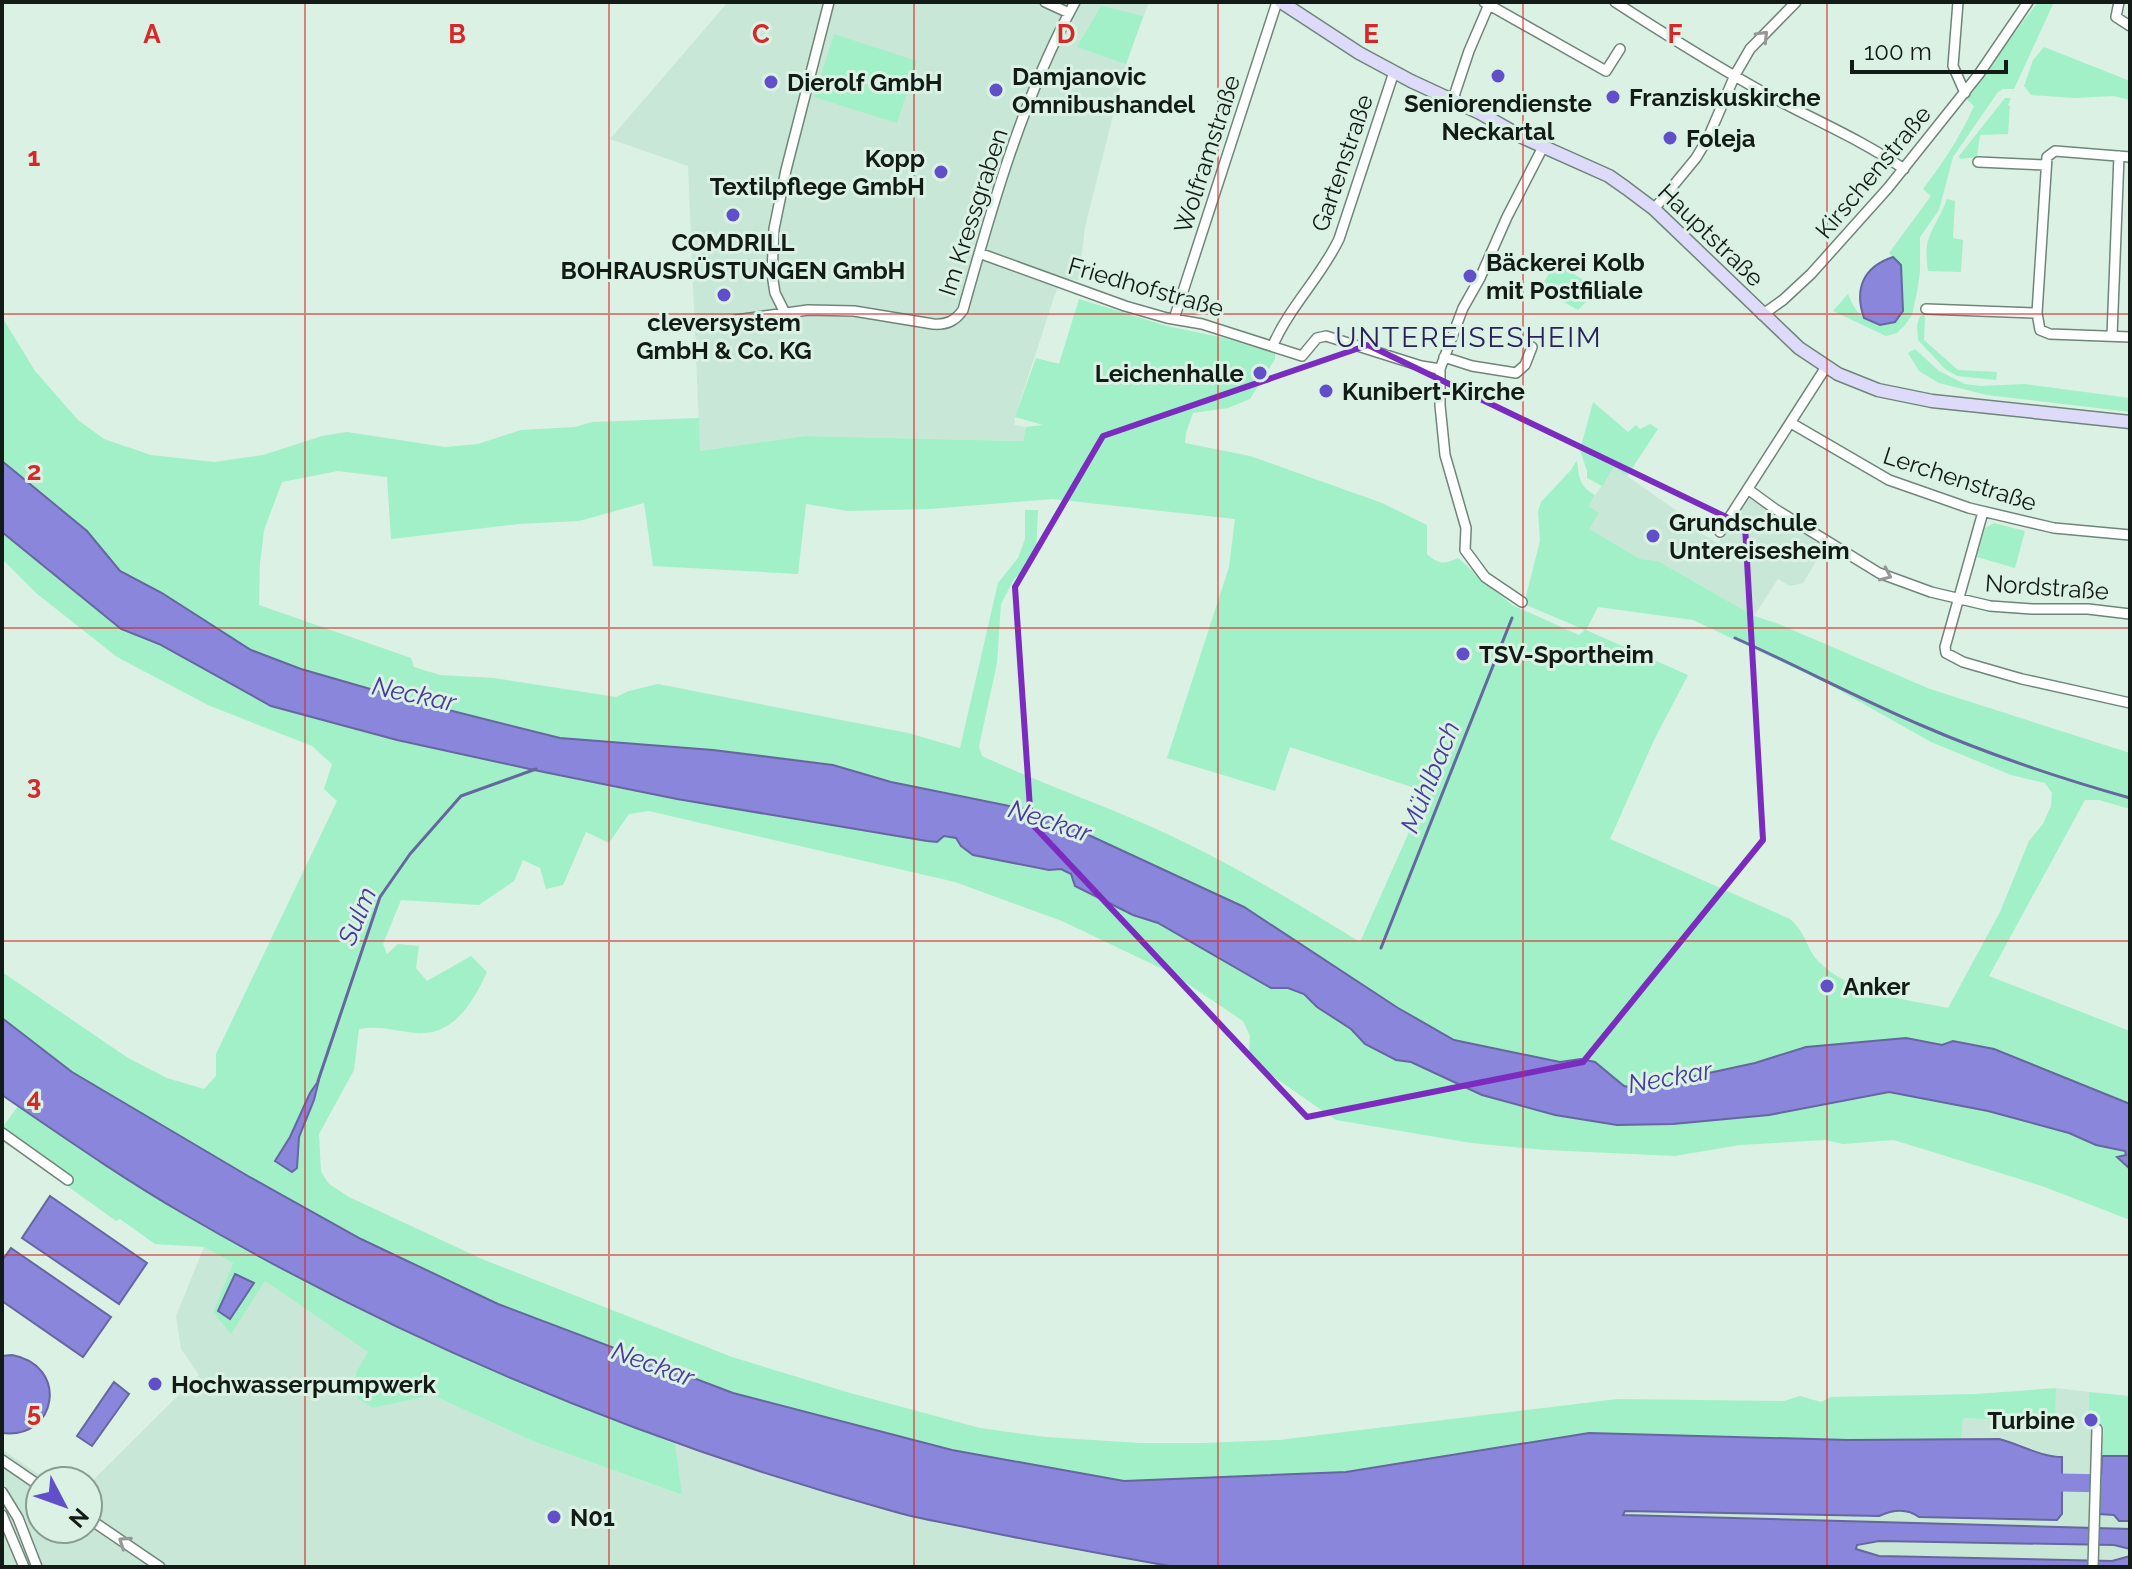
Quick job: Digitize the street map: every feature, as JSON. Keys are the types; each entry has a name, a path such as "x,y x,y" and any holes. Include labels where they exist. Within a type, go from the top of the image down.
{"main road":[{"name":"Hauptstraße","path":"1279,2 1394,72 1453,99 1543,147 1609,176 1654,209 1799,348 1855,383 1896,395 2130,422"}],"street":[{"path":"785,313 775,293 772,274 774,229 829,2"},
{"path":"1045,2 1069,13"},
{"name":"Im Kressgraben","path":"736,320 808,310 854,311 943,325 952,321 963,310 1000,186 1034,93 1075,2"},
{"name":"Wolframstraße","path":"1174,319 1279,2"},
{"path":"1654,209 1696,158 1708,138 1735,75 1750,49 1796,2"},
{"path":"1958,2 1953,66 1965,93"},
{"name":"Kirschenstraße","path":"1762,315 1811,274 1904,169 1965,93 2028,2"},
{"path":"2119,2 2116,17 2130,26"},
{"path":"1453,99 1487,3 1606,71 1620,49"},
{"path":"1620,3 1670,38 1751,86 1871,148 1904,169"},
{"name":"Gartenstraße","path":"1273,345 1288,313 1327,262 1339,239 1394,72"},
{"path":"1522,602 1485,577 1465,550 1466,528 1445,455 1440,369 1463,308 1543,147"},
{"path":"2112,336 2125,156 2055,151 2047,157 2046,165 2037,324 2043,332 2112,336 2130,337"},
{"path":"1978,162 2046,165"},
{"name":"Friedhofstraße","path":"979,253 1097,296 1202,324 1302,356 1317,338 1326,336 1421,366 1440,369"},
{"path":"1926,309 2037,313"},
{"path":"1444,357 1472,366 1516,373 1525,365 1532,347"},
{"path":"1720,532 1826,367"},
{"name":"Lerchenstraße","path":"1791,423 1889,480 1983,512 2054,528 2130,535"},
{"name":"Nordstraße","path":"1749,490 1879,573 1931,592 1990,606 2088,609 2130,614"},
{"path":"1983,512 1945,651 1963,662 2022,679 2130,703"},
{"path":"2,1133 68,1180"},
{"path":"2093,1567 2097,1429"},
{"path":"2,1460 24,1475"},
{"path":"2,1492 18,1518 37,1567"},
{"path":"2,1515 24,1567"},
{"path":"104,1529 160,1567"}],"highlighted area":[{"path":"1368,345 1745,526 1763,840 1583,1062 1307,1117 1031,823 1015,587 1103,436"}],"shaded area":[{"path":"728,2 1149,2 1126,64 1085,227 1079,280 1063,279 1055,294 1015,417 1014,425 1026,427 1023,441 805,436 700,451 688,166 610,139"},
{"path":"1614,467 1677,511 1680,521 1718,543 1748,497 1826,545 1803,583 1790,586 1778,579 1754,616 1658,561 1640,559 1588,529 1588,506"},
{"path":"204,1247 233,1263 213,1312 231,1333 265,1281 368,1352 356,1372 373,1408 432,1395 535,1442 681,1495 675,1444 894,1512 1057,1547 1175,1567 2,1567 2,1449 25,1465 24,1545 104,1545 104,1469 199,1375 181,1349 176,1316"},
{"path":"2056,1388 2089,1392 2088,1425 2104,1424 2099,1514 2114,1515 2119,1521 2130,1521 2130,1529 1623,1515 1625,1511 1879,1516 1888,1512 1911,1511 2053,1457 1999,1439 1961,1439 1963,1418 2054,1423"},
{"path":"1879,1541 2114,1545 2130,1549 2130,1556 2112,1561 1879,1556 1856,1549 1857,1546"}],"green space":[{"path":"2038,2 2054,2 2014,89 1998,92 1953,157 1939,210 1920,237 1920,272 1912,315 1897,333 1886,336 1833,311 1848,294 1866,319 1879,323 1896,322 1903,310 1893,257 1889,253 1931,196 1923,189 1951,149 1974,106 1965,98"},
{"path":"1101,6 1143,16 1126,64 1077,47"},
{"path":"834,34 917,61 897,123 814,97"},
{"path":"2044,47 2130,81 2130,100 2114,96 2074,98 2031,95 2024,86 2033,60"},
{"path":"2005,98 2011,98 2008,105 2008,134 1980,135 1977,157 1960,159 1959,156"},
{"path":"1947,199 1955,201 1953,238 1963,240 1961,272 1928,271 1928,240"},
{"path":"1555,263 1599,289 1578,310 1540,289"},
{"path":"1079,299 1167,326 1275,353 1275,359 1250,399 1228,408 1193,413 1185,443 1250,456 1382,503 1427,525 1427,554 1435,560 1445,562 1458,558 1512,605 1579,635 1585,630 1524,604 1540,541 1538,511 1541,502 1577,460 1581,480 1595,495 1588,506 1599,513 1589,529 1640,559 1658,561 1754,616 1930,689 2130,753 2130,809 2099,800 2085,800 1989,976 2130,1031 2130,1104 1994,1049 1942,1045 1906,1038 1806,1047 1755,1063 1672,1081 1649,1090 1624,1086 1595,1062 1581,1059 1561,1062 1454,1040 1398,1008 1244,907 891,782 833,764 713,750 560,738 405,699 301,669 251,650 162,593 120,571 87,531 2,461 2,317 35,371 78,420 104,439 151,455 214,462 263,455 322,436 347,432 445,447 478,444 521,430 575,427 592,422 699,418 700,451 805,436 1023,441 1026,427 1043,425 1015,417 1036,358 1059,364","holes":["338,471 387,477 391,539 518,524 579,521 644,503 653,566 798,574 806,504 848,511 930,509 1053,499 1235,519 1229,567 1167,758 1275,791 1290,747 1427,792 1360,942 1255,879 1190,845 982,756 979,746 997,663 1001,604 1014,579 1028,567 1036,552 1038,510 1025,510 1025,539 1018,558 998,583 960,748 908,733 658,684 616,697 494,678 440,675 414,667 411,658 259,605 264,530 282,482","1598,607 1693,620 1830,685 1931,742 2011,775 2045,783 2052,793 2051,806 2043,824 2029,841 2000,912 1948,1008 1879,994 1846,981 1818,961 1790,919 1610,839 1654,740 1688,675 1586,630"]},
{"path":"1925,314 1924,340 1958,370 1997,372 1996,380 1957,376 1945,369 1918,340 1917,325 1920,316"},
{"path":"1915,349 1939,371 1965,384 2024,384 2130,398 2130,412 1987,395 1939,383 1919,371 1908,353"},
{"path":"1593,402 1628,432 1636,425 1640,429 1650,424 1658,429 1627,476 1614,467 1602,486 1587,478 1580,450"},
{"path":"1994,523 2025,531 2015,568 1977,557 1985,528"},
{"path":"2,532 121,629 397,740 677,799 927,841 937,842 944,836 956,838 973,855 1049,870 1061,869 1133,915 1158,923 1271,988 1288,988 1304,994 1317,1007 1351,1029 1365,1044 1482,1095 1555,1115 1617,1125 1889,1092 1988,1111 2069,1133 2096,1145 2125,1151 2126,1155 2118,1158 2130,1169 2130,1220 2042,1186 1894,1140 1740,1145 1675,1156 1471,1143 1336,1120 1264,1070 1249,1053 1250,1036 1243,1021 1173,974 1062,921 955,882 649,811 629,814 609,843 586,832 563,885 546,889 540,868 523,860 514,881 479,905 401,900 383,944 387,954 398,944 419,946 416,968 427,981 471,956 487,972 460,1015 441,1029 416,1033 380,1028 359,1029 354,1070 319,1134 321,1172 329,1184 349,1197 482,1259 732,1357 980,1428 1045,1437 1140,1443 1278,1440 1618,1399 1784,1401 1800,1396 1821,1402 1831,1397 1976,1394 2056,1388 2055,1423 1963,1418 1961,1439 1848,1440 1346,1472 1124,1481 952,1450 733,1393 498,1304 361,1239 248,1176 72,1072 2,1018 2,972 128,1058 167,1078 204,1089 216,1076 216,1054 337,801 324,789 332,764 312,746 208,705 117,657 36,593 2,559"},
{"path":"18,1106 97,1161 186,1215 347,1301 675,1444 682,1495 535,1442 432,1395 373,1408 357,1398 356,1372 368,1352 265,1281 231,1334 213,1312 233,1263 204,1247 155,1244 120,1219 116,1221 2,1139 2,1128"},
{"path":"2089,1392 2130,1396 2130,1456 2102,1456 2104,1425 2088,1425"}],"water":[{"path":"1893,257 1901,265 1903,311 1895,322 1880,325 1864,318 1861,289 1874,267"},
{"path":"2,461 87,531 120,571 162,593 251,650 301,669 560,738 713,750 833,765 891,782 1039,812 1244,907 1398,1008 1454,1040 1560,1062 1581,1059 1595,1062 1624,1086 1649,1090 1672,1081 1755,1063 1806,1047 1906,1038 1942,1045 1953,1041 1994,1049 2130,1104 2130,1169 2117,1157 2126,1155 2125,1151 2096,1145 2069,1133 1988,1111 1889,1092 1769,1115 1673,1124 1617,1125 1555,1115 1482,1095 1411,1062 1396,1060 1365,1044 1351,1029 1317,1007 1304,994 1288,988 1271,988 1158,923 1133,915 1075,886 1071,874 1061,869 1049,870 973,855 956,838 944,836 937,842 927,841 677,799 534,770 397,740 271,706 159,644 121,629 2,532"},
{"path":"2,1018 72,1072 248,1176 361,1239 498,1304 733,1393 952,1450 1124,1481 1346,1472 1589,1433 1848,1440 1999,1439 2046,1455 2062,1457 2062,1514 2057,1520 1919,1517 1899,1511 1879,1516 1625,1511 1623,1515 2130,1529 2130,1549 2114,1545 1879,1541 1857,1545 1856,1549 1879,1556 2112,1561 2130,1556 2130,1567 1175,1567 902,1514 800,1484 618,1421 440,1347 268,1261 138,1186 2,1095"},
{"path":"319,1080 299,1137 297,1168 292,1172 275,1161"},
{"path":"50,1196 147,1263 119,1304 22,1238"},
{"path":"11,1248 111,1317 83,1357 2,1301 2,1261"},
{"path":"235,1274 254,1283 230,1319 218,1311"},
{"path":"12,1355 30,1362 42,1372 49,1386 49,1400 45,1414 35,1425 21,1432 2,1433 2,1356"},
{"path":"114,1382 129,1394 92,1446 77,1436"},
{"path":"2102,1456 2130,1456 2130,1521 2119,1521 2114,1515 2099,1514"}],"waterway":[{"name":"Mühlbach","path":"1381,948 1512,618"},
{"path":"1735,638 1948,737 2130,798"},
{"name":"Sulm","path":"318,1081 380,897 410,854 461,796 536,769"},
{"name":"Neckar","path":"2038,1482 2130,1484"}],"place":[{"name":"Seniorendienste Neckartal","path":"1498,76"},
{"name":"Dierolf GmbH","path":"771,82"},
{"name":"Damjanovic Omnibushandel","path":"996,90"},
{"name":"Franziskuskirche","path":"1613,97"},
{"name":"Foleja","path":"1670,138"},
{"name":"Kopp Textilpflege GmbH","path":"941,172"},
{"name":"COMDRILL BOHRAUSRÜSTUNGEN GmbH","path":"733,215"},
{"name":"Bäckerei Kolb mit Postfiliale","path":"1470,276"},
{"name":"cleversystem GmbH & Co. KG","path":"724,295"},
{"name":"Leichenhalle","path":"1260,373"},
{"name":"Kunibert-Kirche","path":"1326,391"},
{"name":"Grundschule Untereisesheim","path":"1653,536"},
{"name":"TSV-Sportheim","path":"1463,654"},
{"name":"Anker","path":"1827,986"},
{"name":"Hochwasserpumpwerk","path":"155,1384"},
{"name":"Turbine","path":"2091,1420"},
{"name":"N01","path":"554,1517"}],"district":[{"name":"UNTEREISESHEIM","path":"1469,337"}]}
